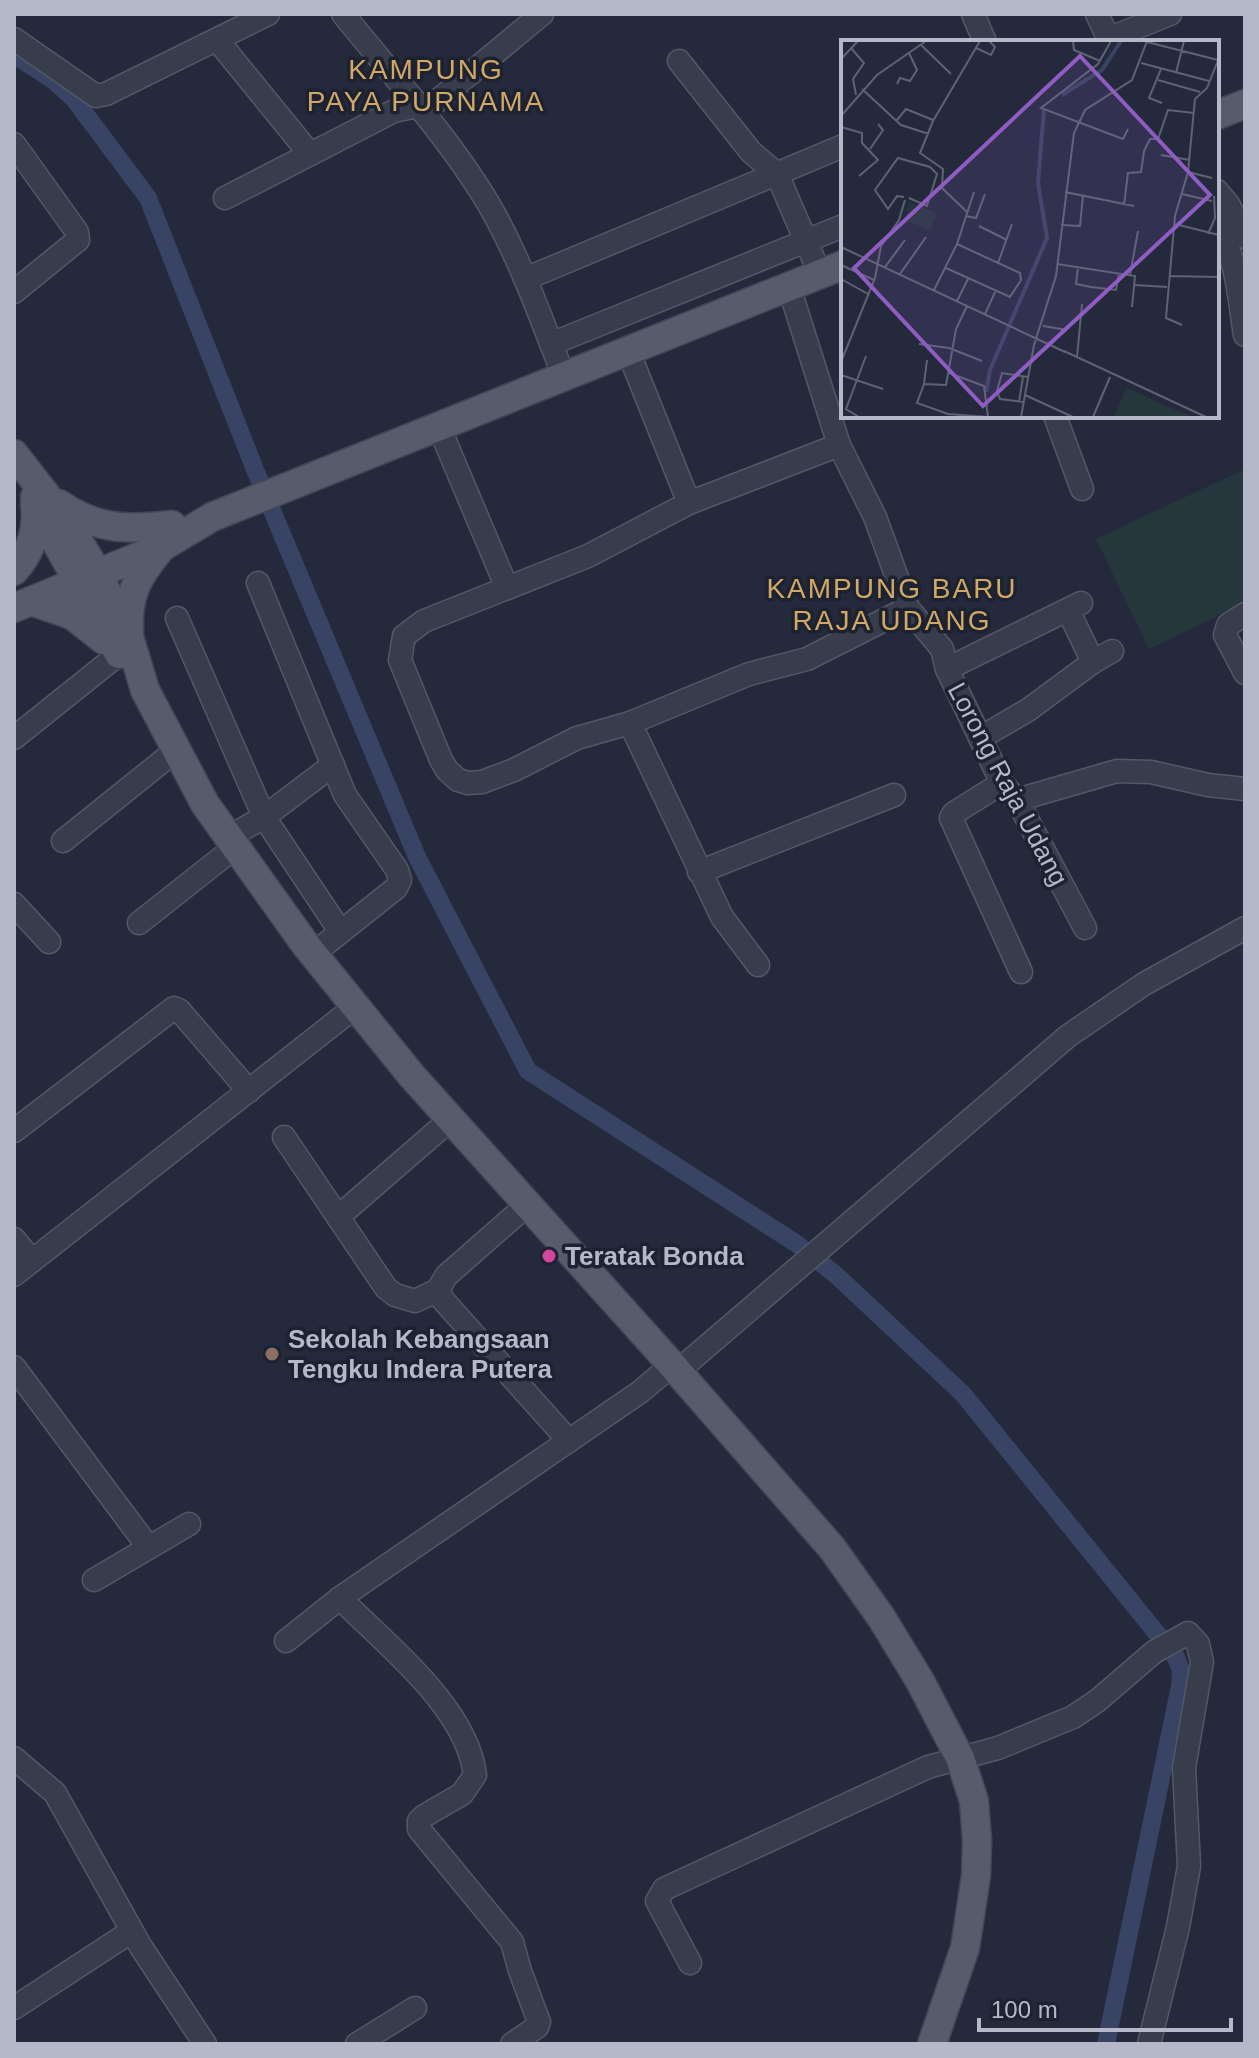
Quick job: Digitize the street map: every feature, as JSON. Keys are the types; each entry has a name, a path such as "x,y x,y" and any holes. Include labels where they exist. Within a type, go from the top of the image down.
{"main road":[{"path":"20,600 212,517 832,269"},
{"path":"26,478 70,512 97,524 167,536"},
{"path":"26,478 47,526 84,570 175,751 230,843 355,1007 832,1548 881,1617 920,1681 960,1758 974,1801 977,1840 976,1876 965,1948 932,2044"},
{"path":"14,571 24,560 34,537 36,516 26,478"},
{"path":"121,647 131,594 167,536"},
{"path":"20,600 72,615 121,647"}],"street":[{"path":"14,39 96,96 218,41 268,14"},
{"path":"343,14 459,160 496,217 525,279 564,377"},
{"path":"225,198 394,111 436,102 542,14"},
{"path":"973,14 984,40"},
{"path":"1097,14 1109,40 1170,14"},
{"path":"218,41 310,154"},
{"path":"679,61 751,152 777,174 806,241 832,269"},
{"path":"14,144 77,232 78,240 72,248 17,282"},
{"path":"525,279 841,147"},
{"path":"1219,193 1245,237"},
{"path":"551,344 841,227"},
{"path":"1219,229 1235,272 1245,335"},
{"name":"Lorong Raja Udang","path":"789,287 839,445 875,517 908,608 942,649 947,669 980,738 1085,928"},
{"path":"628,351 689,503"},
{"path":"1056,418 1082,489"},
{"path":"439,427 507,588"},
{"path":"839,445 689,503 588,556 424,621 404,636 400,660 447,770 458,780 482,782 514,770 577,738 630,723 749,674 807,659 908,608"},
{"path":"258,583 345,795 397,870 400,880 396,888 313,954"},
{"path":"947,669 1074,606 1102,657 1028,710 980,738"},
{"path":"1245,614 1228,625 1225,635 1245,673"},
{"path":"177,618 264,817 340,931"},
{"path":"14,738 121,647"},
{"path":"630,723 722,917 758,965"},
{"path":"63,841 175,751"},
{"path":"139,923 230,843 333,765"},
{"path":"1021,972 951,818 954,813 1010,792 1117,771 1151,772 1208,785 1245,789"},
{"path":"699,872 894,795"},
{"path":"14,904 49,942"},
{"path":"286,1641 340,1598 675,1368 777,1286 1068,1036 1144,984 1245,928"},
{"path":"14,1239 23,1268 355,1007"},
{"path":"14,1131 174,1008 249,1091"},
{"path":"338,1217 451,1119"},
{"path":"284,1137 392,1293 418,1302 438,1290 446,1276 528,1204"},
{"path":"438,1290 443,1300 569,1441"},
{"path":"14,1367 149,1548"},
{"path":"94,1580 189,1524"},
{"path":"340,1598 429,1687 456,1723 473,1761 475,1775 462,1794 424,1816 419,1821 419,1829 512,1942 539,2022 537,2027 512,2044"},
{"path":"690,1963 657,1901 664,1889 928,1767 998,1748 1073,1717 1097,1701 1154,1652 1188,1633 1198,1644 1202,1662 1184,1768 1189,1866 1171,1958 1149,2044"},
{"path":"15,1759 55,1793 132,1931 205,2044"},
{"path":"14,2008 132,1931"},
{"path":"357,2044 415,2008"}],"shaded area":[{"path":"1245,469 1245,603 1149,649 1096,539"}],"waterway":[{"path":"14,55 53,80 74,99 148,198 256,472 417,857 528,1071 797,1244 836,1275 963,1394 1176,1657 1181,1671 1180,1686 1106,2044"}],"place":[{"name":"Teratak Bonda","path":"549,1256"},
{"name":"Sekolah Kebangsaan Tengku Indera Putera","path":"272,1354"}],"district":[{"name":"KAMPUNG PAYA PURNAMA","path":"426,85"},
{"name":"KAMPUNG BARU RAJA UDANG","path":"892,604"}]}
